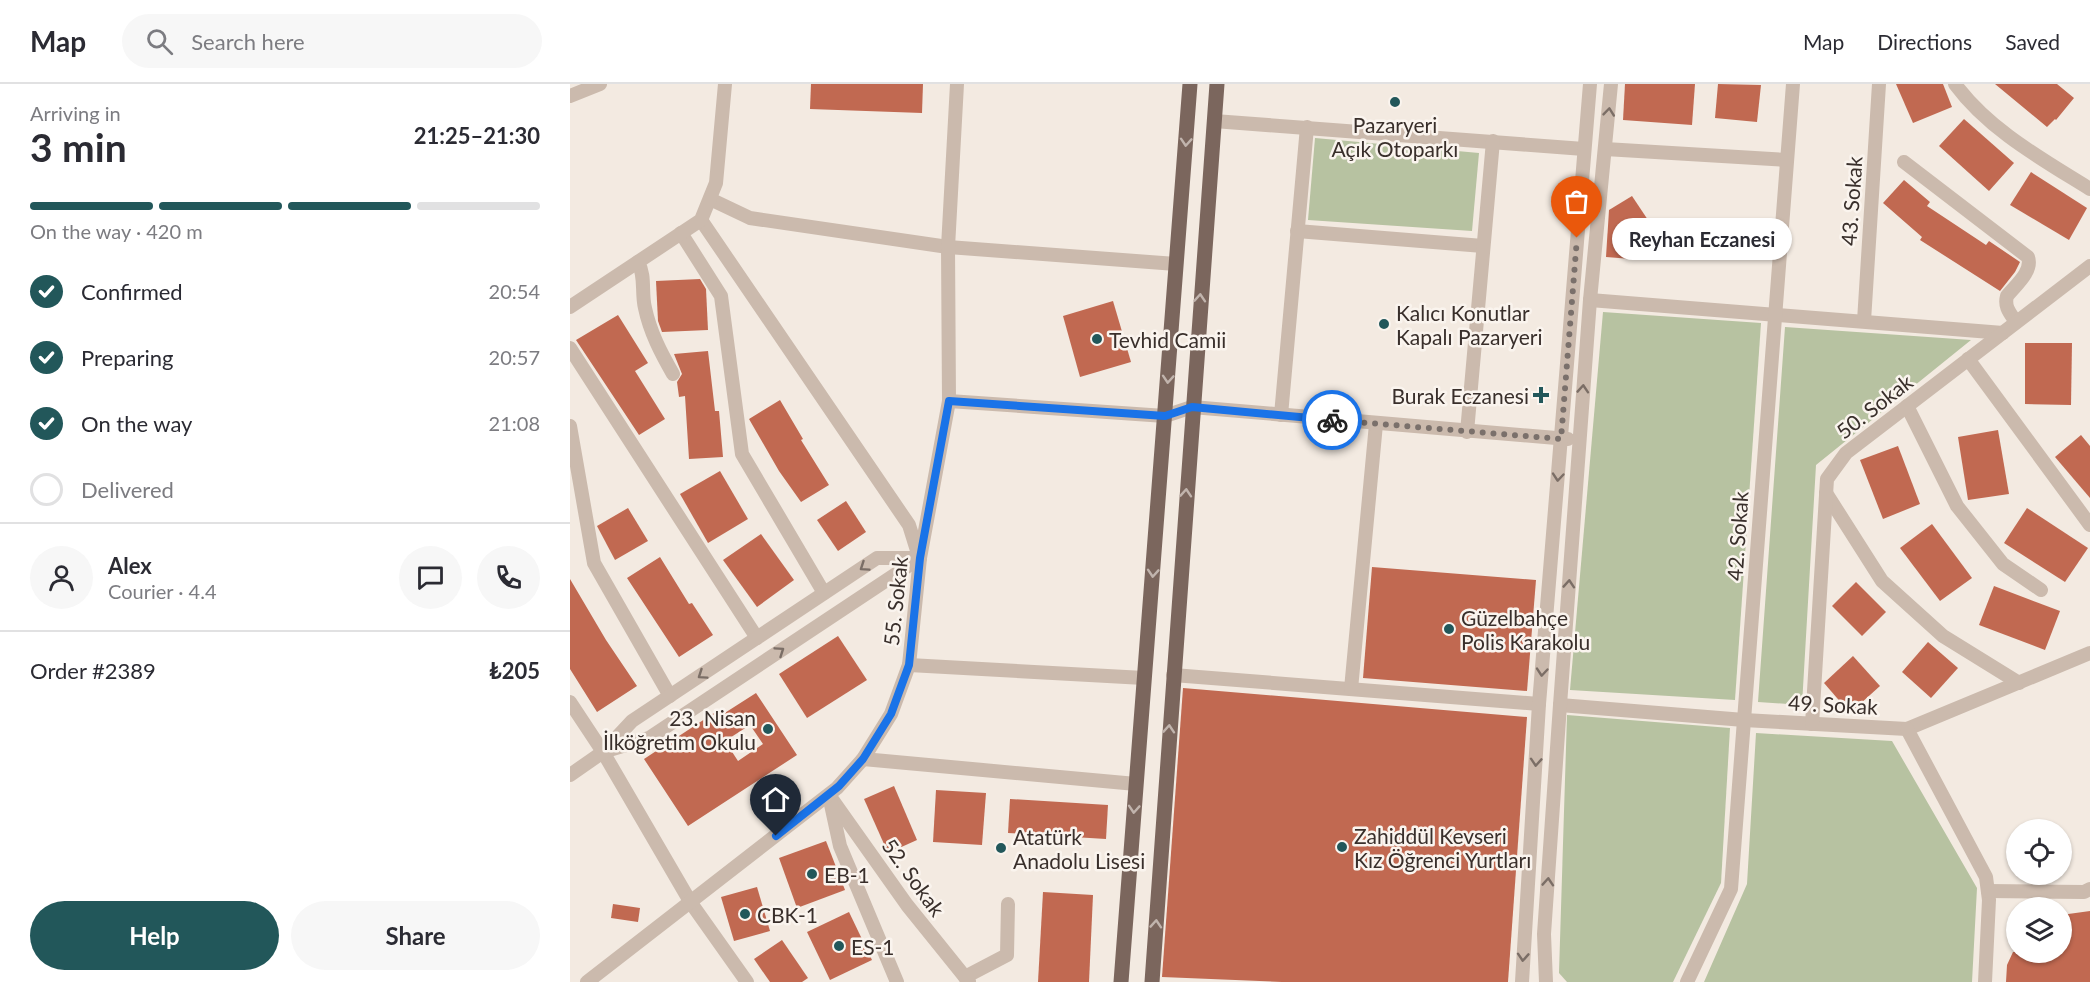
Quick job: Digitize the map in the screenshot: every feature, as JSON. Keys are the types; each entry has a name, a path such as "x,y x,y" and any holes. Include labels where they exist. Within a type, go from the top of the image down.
{"main road":[{"path":"1121,982 1190,84"},
{"path":"1152,982 1217,84"}],"street":[{"path":"570,96 600,84"},
{"path":"570,307 701,220 716,183 725,84"},
{"name":"55. Sokak","path":"587,982 829,795 863,759 891,714 909,665 920,558 949,401 948,247 957,84"},
{"path":"1522,982 1539,704 1590,84"},
{"path":"1546,982 1544,934 1579,440 1611,84"},
{"name":"42. Sokak","path":"1687,982 1731,889 1793,84"},
{"name":"43. Sokak","path":"1864,321 1879,84"},
{"path":"1956,84 1981,115 2041,158 2090,189"},
{"path":"1214,121 1584,149"},
{"path":"1281,415 1307,128"},
{"path":"1467,432 1493,141"},
{"path":"1605,149 1787,160"},
{"path":"1904,162 2028,257 2030,264 2028,270 2006,300 2007,308 2016,322"},
{"path":"710,199 750,218 948,247 1176,264"},
{"path":"701,220 909,525 920,558"},
{"path":"1298,231 1484,246"},
{"path":"681,233 721,296 742,454 824,593"},
{"path":"638,262 643,273 645,309 654,339 674,374"},
{"name":"50. Sokak","path":"1812,724 1827,479 1846,453 2090,266"},
{"path":"1590,300 2003,333"},
{"path":"570,348 757,638"},
{"path":"1968,359 2090,525"},
{"path":"949,401 1165,416 1192,407 1579,440"},
{"path":"1907,406 1957,506 2003,564 2042,590"},
{"path":"1351,689 1376,424"},
{"path":"570,426 594,563 670,696"},
{"path":"1826,493 1882,581 1943,636 2019,683"},
{"path":"570,775 603,752 632,721 877,558 920,558"},
{"path":"603,752 649,738 920,558"},
{"name":"49. Sokak","path":"1560,705 1744,720 1907,729 2090,653"},
{"path":"909,665 1144,678"},
{"path":"1173,675 1539,704"},
{"path":"570,702 603,752 691,903 747,982"},
{"path":"1907,729 1986,877 1989,900 1985,982"},
{"path":"863,759 1136,784"},
{"path":"829,795 840,846 897,982"},
{"name":"52. Sokak","path":"829,795 907,905 967,980"},
{"path":"1988,891 2084,892 2090,889"},
{"path":"967,980 1007,955 1008,904"}],"green space":[{"path":"1315,138 1479,153 1472,231 1308,220"},
{"path":"1603,312 1761,323 1735,700 1570,690"},
{"path":"1785,327 1971,340 1816,465 1802,705 1758,702"},
{"path":"1567,715 1730,728 1721,883 1673,982 1567,982 1559,973"},
{"path":"1756,733 1892,741 1977,888 1972,982 1704,982 1747,884"}],"building":[{"path":"811,84 923,84 922,113 810,109"},
{"path":"1625,84 1695,84 1692,125 1623,120"},
{"path":"1718,84 1761,85 1757,122 1715,118"},
{"path":"1896,84 1943,84 1952,107 1913,123"},
{"path":"1995,84 2057,84 2074,98 2056,120 2047,127"},
{"path":"1964,119 2014,163 1989,191 1939,146"},
{"path":"2031,172 2087,208 2069,240 2010,205"},
{"path":"1904,180 1930,202 1927,206 1986,245 1989,241 2020,262 2000,291 1920,240 1922,237 1883,203"},
{"path":"1632,196 1648,220 1644,260 1606,257 1609,210"},
{"path":"700,279 706,289 708,330 662,332 658,321 656,281"},
{"name":"Tevhid Camii","path":"1113,301 1131,362 1080,377 1063,316"},
{"path":"618,315 648,363 635,371 665,419 639,435 576,340"},
{"path":"2025,343 2072,343 2071,405 2025,404"},
{"path":"708,351 715,411 719,411 723,457 689,459 685,396 679,397 677,382 682,374 674,354"},
{"path":"780,400 829,485 801,502 779,471 749,419"},
{"path":"1998,430 2009,494 1968,500 1958,437"},
{"path":"2081,435 2090,446 2090,498 2055,457"},
{"path":"1898,446 1920,504 1883,519 1860,460"},
{"path":"720,471 748,519 708,543 680,494"},
{"path":"846,501 866,532 838,551 817,520"},
{"path":"628,508 648,541 615,560 597,526"},
{"path":"2027,508 2088,548 2065,582 2004,543"},
{"path":"1932,524 1972,578 1940,601 1900,548"},
{"path":"761,534 794,580 757,607 723,560"},
{"path":"660,557 689,604 692,603 713,635 679,657 627,578"},
{"name":"Güzelbahçe Polis Karakolu","path":"1372,567 1536,580 1527,691 1363,678"},
{"path":"570,579 606,640 637,686 597,712 570,669"},
{"path":"1856,582 1886,612 1862,636 1832,606"},
{"path":"1994,586 2060,611 2045,650 1979,625"},
{"path":"838,636 867,680 807,718 779,674"},
{"path":"1928,642 1958,668 1931,698 1902,672"},
{"path":"1853,656 1880,686 1850,713 1824,683"},
{"name":"Zahiddül Kevseri Kız Öğrenci Yurtları","path":"1183,688 1527,717 1508,982 1282,982 1162,977"},
{"path":"756,693 797,755 688,826 644,759 717,711 720,716","holes":["750,725 763,744 738,761 725,741"]},
{"path":"894,786 917,840 888,853 864,799"},
{"path":"936,790 986,793 982,845 933,842"},
{"path":"1010,799 1108,805 1106,839 1008,833"},
{"name":"EB-1","path":"826,841 845,890 797,908 779,858"},
{"name":"CBK-1","path":"757,887 770,931 734,941 721,897"},
{"name":"Atatürk Anadolu Lisesi","path":"1043,892 1093,895 1089,982 1038,982"},
{"path":"613,904 640,908 638,922 611,918"},
{"path":"2090,911 2090,982 2006,982 2008,963 2072,963 2072,913"},
{"name":"ES-1","path":"849,912 872,960 830,980 807,932"},
{"path":"782,940 808,978 802,982 770,982 754,959"}],"way so far":[{"path":"1332,420 1561,439 1577,238"}],"place":[{"name":"Pazaryeri Açık Otoparkı","path":"1395,102"},
{"name":"Reyhan Eczanesi","path":"1577,238"},
{"name":"Kalıcı Konutlar Kapalı Pazaryeri","path":"1384,324"},
{"name":"Tevhid Camii","path":"1097,339"},
{"name":"Burak Eczanesi","path":"1541,395"},
{"name":"Güzelbahçe Polis Karakolu","path":"1449,629"},
{"name":"23. Nisan İlköğretim Okulu","path":"768,729"},
{"name":"Zahiddül Kevseri Kız Öğrenci Yurtları","path":"1342,847"},
{"name":"Atatürk Anadolu Lisesi","path":"1001,848"},
{"name":"EB-1","path":"812,874"},
{"name":"CBK-1","path":"745,914"},
{"name":"ES-1","path":"839,946"}],"route":[{"path":"776,836 839,786 863,759 891,714 909,665 920,558 949,401 1165,416 1192,407 1332,420"}]}
